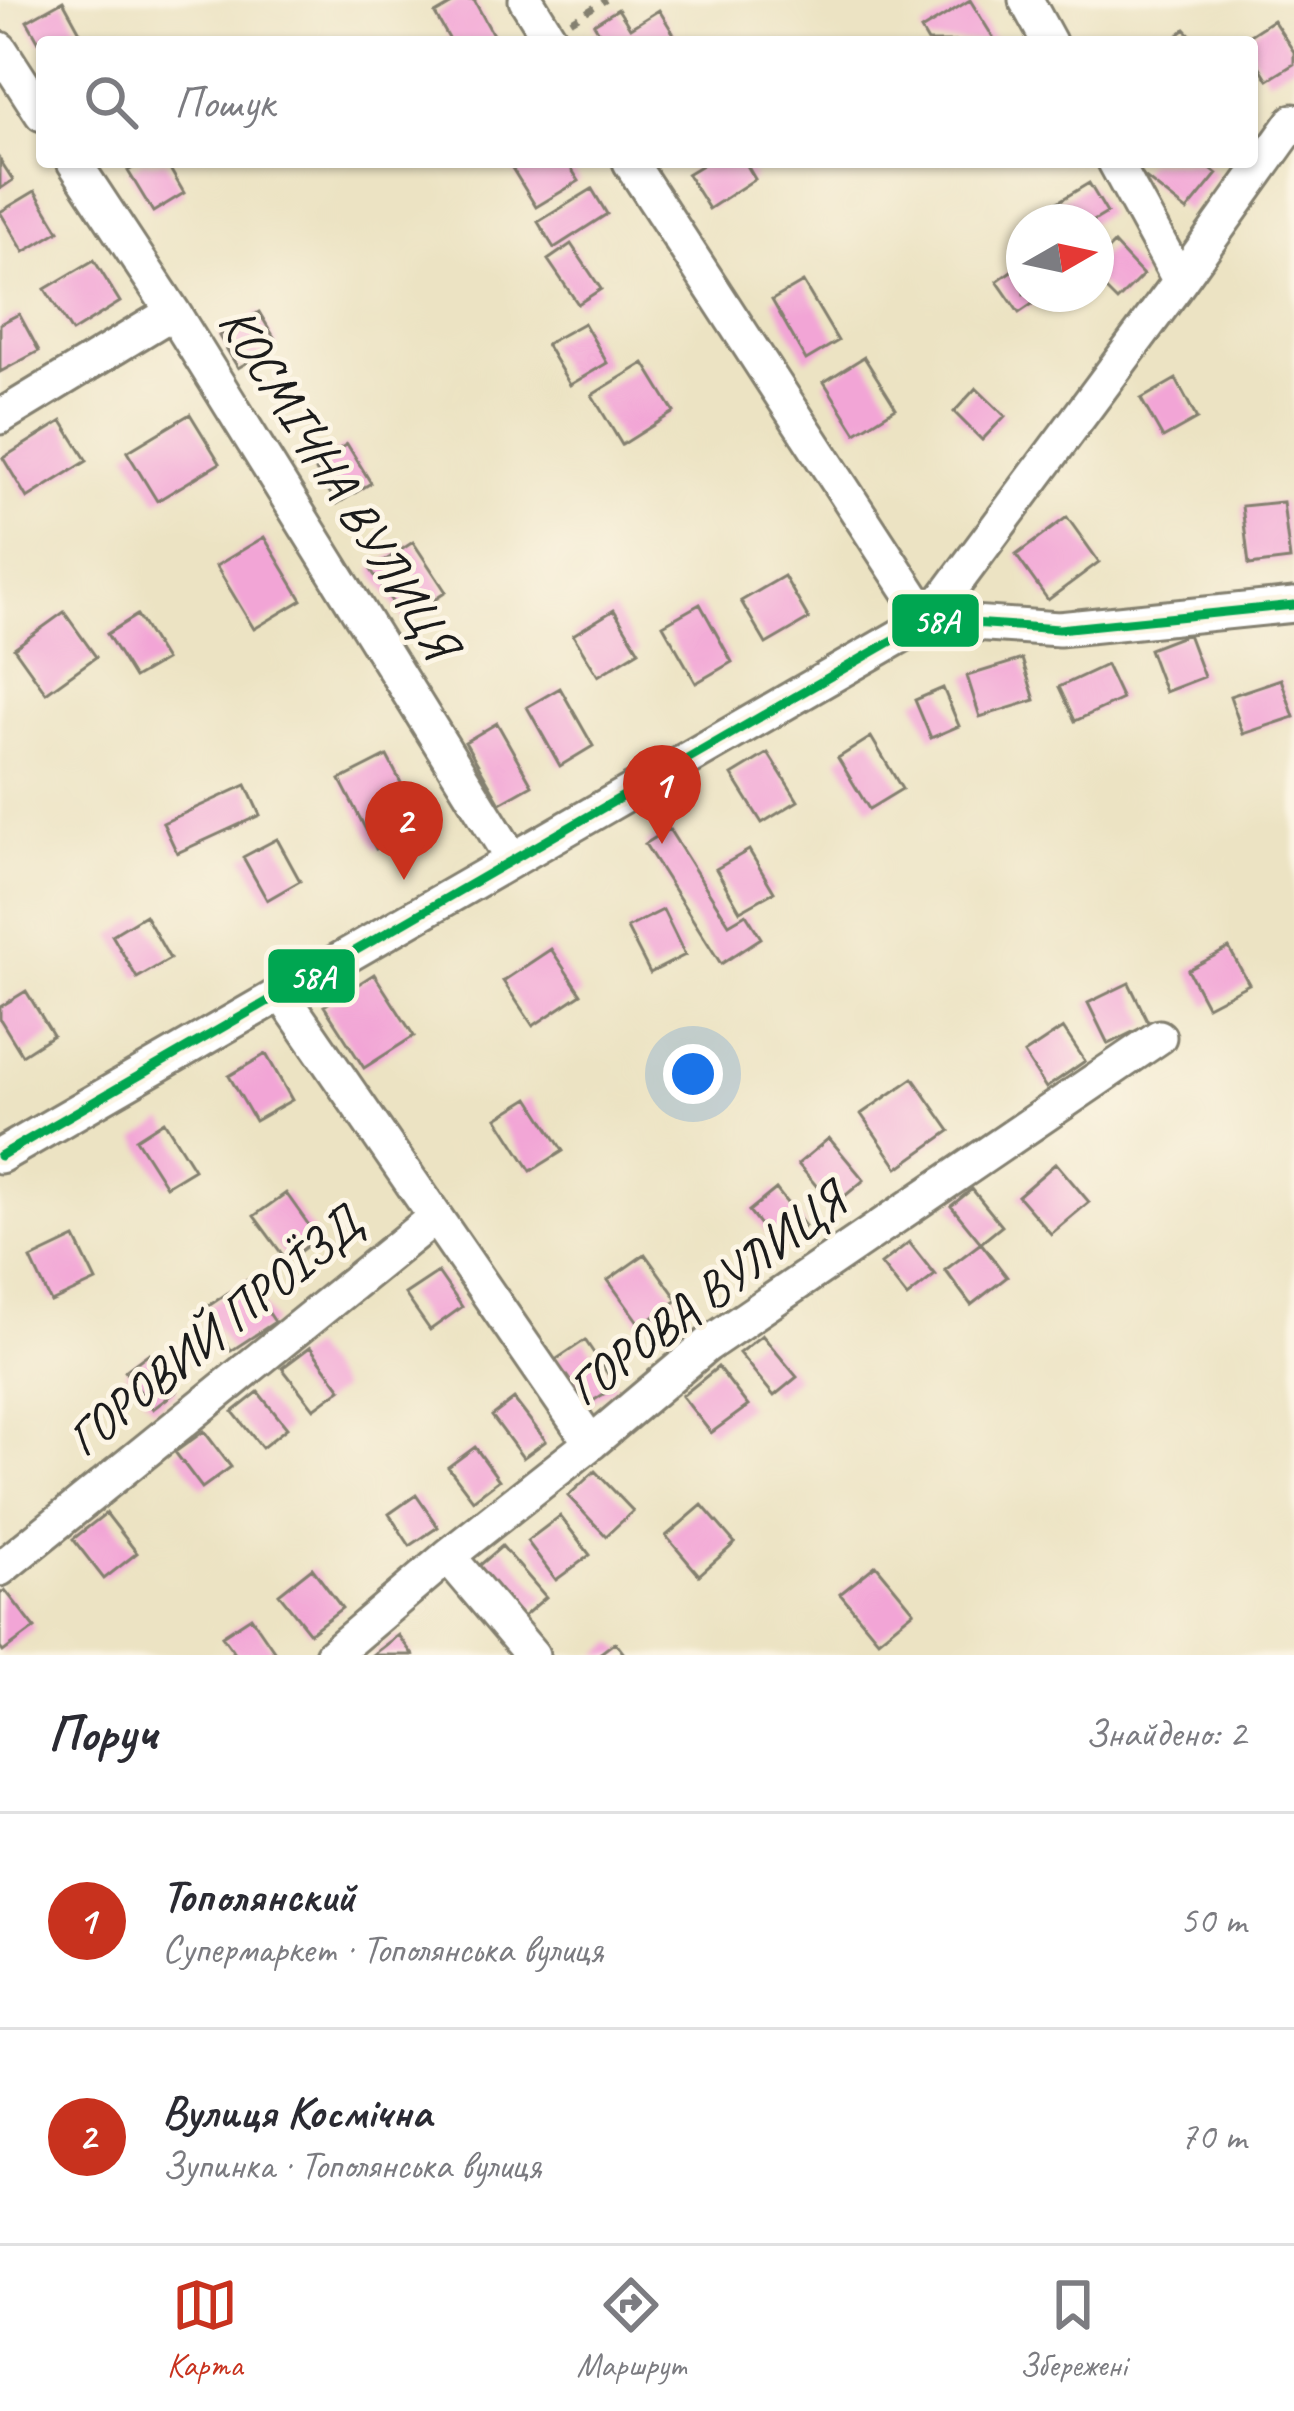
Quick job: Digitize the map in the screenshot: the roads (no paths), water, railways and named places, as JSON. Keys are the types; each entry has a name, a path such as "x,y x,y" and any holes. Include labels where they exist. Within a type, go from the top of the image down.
{"street":[{"path":"526,0 548,36"},
{"path":"1027,0 1046,36"},
{"path":"4,66 36,106"},
{"path":"0,1156 928,620 1294,121"},
{"name":"КОСМІЧНА ВУЛИЦЯ","path":"78,168 173,312 512,859"},
{"path":"634,168 928,620"},
{"path":"1118,168 1180,281"},
{"path":"0,417 173,312"},
{"path":"928,620 1059,629 1294,605"},
{"path":"281,993 591,1443"},
{"name":"ГОРОВА ВУЛИЦЯ","path":"332,1655 707,1346 1159,1037"},
{"name":"ГОРОВИЙ ПРОЇЗД","path":"0,1570 436,1217"},
{"path":"448,1556 532,1655"}],"place":[{"name":"Тополянский","path":"662,844"},
{"name":"Вулиця Космічна","path":"404,880"}]}
